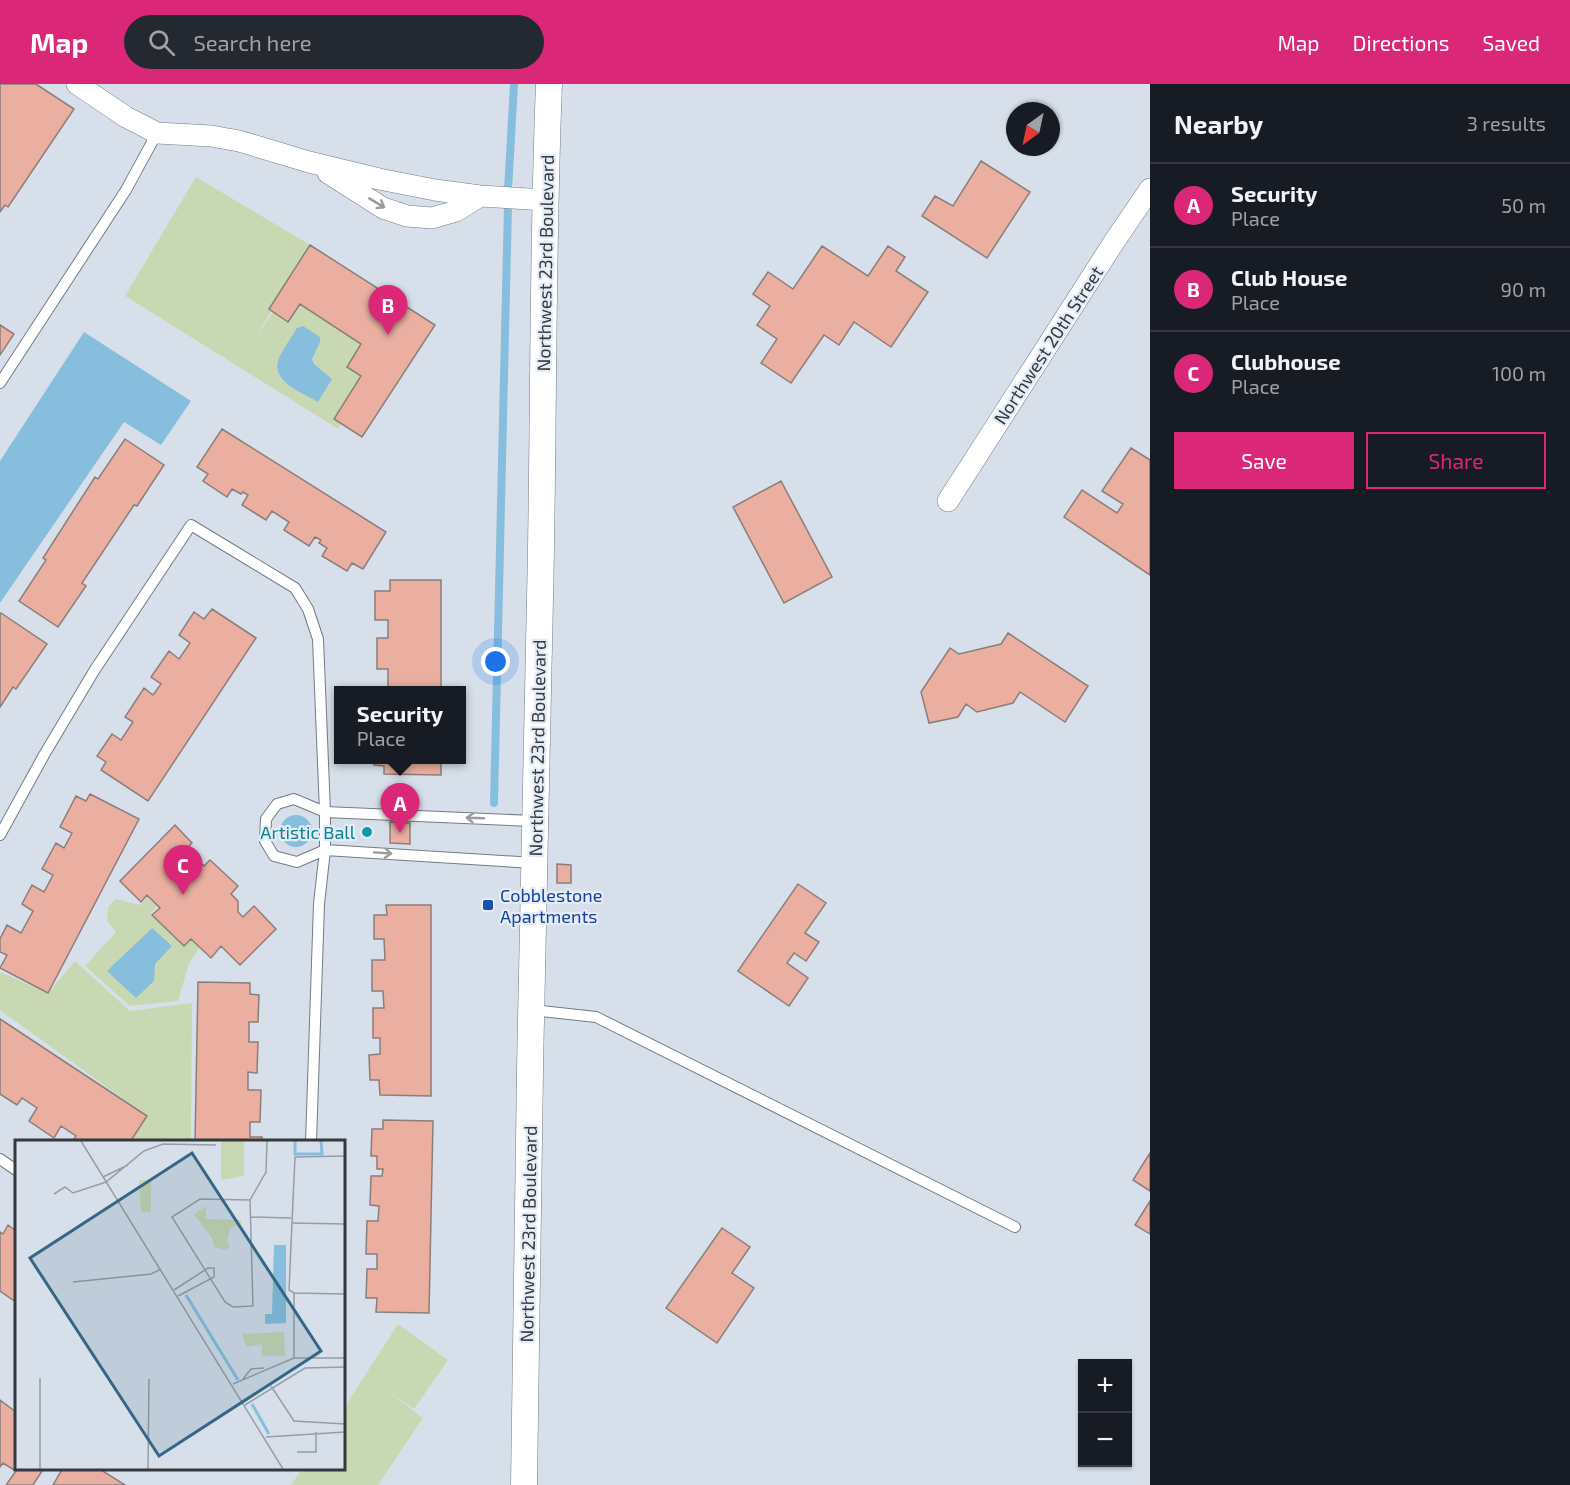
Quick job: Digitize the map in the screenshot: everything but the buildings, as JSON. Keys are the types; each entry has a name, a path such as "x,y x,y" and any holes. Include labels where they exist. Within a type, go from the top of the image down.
{"street":[{"path":"77,84 126,117 157,133 211,136 239,141 309,162 379,179 480,196 546,200"},
{"name":"Northwest 23rd Boulevard","path":"524,1485 534,821 549,84"},
{"path":"309,162 383,208 407,216 432,218 456,211 480,196"},
{"name":"Northwest 20th Street","path":"948,501 1150,189"}],"lane":[{"path":"0,382 126,190 157,133"},
{"path":"0,835 94,671 191,525 295,588 308,609 318,639 325,812 325,850 319,904 311,1140"},
{"path":"534,821 325,812 294,799 277,804 266,819 265,841 274,856 297,862 325,850 534,863"},
{"path":"531,1010 596,1017 1015,1227"},
{"path":"0,1159 15,1169"}],"green space":[{"path":"196,177 310,245 256,337 273,312 288,322 300,304 361,344 347,367 361,376 334,418 341,424 338,429 125,296"},
{"path":"148,897 157,906 150,914 184,946 191,940 200,947 189,963 178,1001 130,1006 85,966 116,932 107,921 108,907 116,899 140,905"},
{"path":"75,961 130,1011 192,1003 191,1140 131,1140 147,1116 0,1010 0,972 48,993"},
{"path":"398,1324 448,1360 414,1409 389,1392 423,1418 378,1485 291,1485 301,1470 345,1470 345,1406"}],"water":[{"path":"303,326 320,337 312,359 314,364 332,379 318,402 290,386 284,381 277,368 284,349 297,328"},
{"path":"84,332 191,401 161,445 124,422 0,603 0,461"},
{"path":"296,815 308,819 312,831 308,843 296,847 284,843 280,831 284,819"},
{"path":"152,928 172,946 155,964 154,981 136,998 107,971"}],"waterway":[{"path":"508,190 514,84"},
{"path":"494,803 508,206"}],"place":[{"name":"Club House","path":"388,335"},
{"name":"Artistic Ball","path":"367,832"},
{"name":"Security","path":"400,833"},
{"name":"Clubhouse","path":"183,895"},
{"name":"Cobblestone Apartments","path":"488,905"}]}
